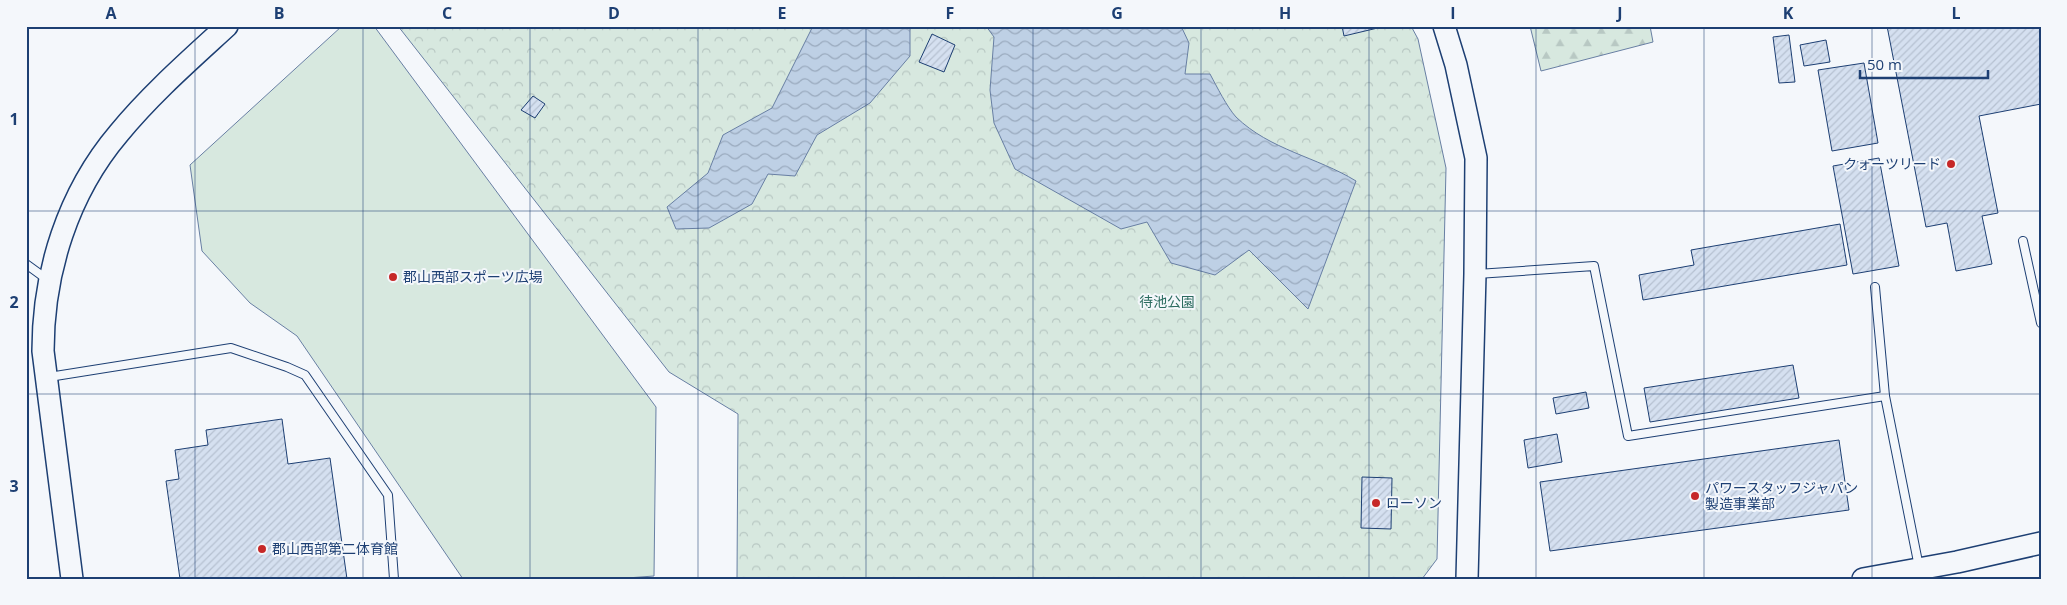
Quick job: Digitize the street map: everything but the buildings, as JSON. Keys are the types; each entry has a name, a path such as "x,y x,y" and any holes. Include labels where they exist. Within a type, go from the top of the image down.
{"street":[{"path":"72,579 46,378 43,324 57,250 76,197 118,133 155,92 227,26"},
{"path":"1444,26 1456,65 1476,158 1467,579"},
{"path":"1864,579 2041,543"}],"lane":[{"path":"2023,241 2041,323"},
{"path":"26,264 50,282"},
{"path":"1475,274 1594,266 1628,436 1885,396"},
{"path":"1875,287 1885,396 1920,569"},
{"path":"46,378 231,348 305,375 388,495 394,579"}],"green space":[{"name":"郡山西部スポーツ広場","path":"342,26 374,26 656,407 654,576 613,579 463,579 297,336 250,303 202,251 190,165"},
{"name":"待池公園","path":"398,26 1411,26 1418,39 1446,168 1437,559 1422,579 737,579 738,414 669,372"},
{"path":"1530,26 1650,26 1653,42 1541,71"}],"water":[{"path":"813,26 914,26 910,29 910,56 870,103 817,135 795,176 768,174 752,204 709,228 676,229 667,207 708,173 723,135 772,108"},
{"path":"986,26 1181,26 1189,43 1185,74 1210,74 1233,113 1249,128 1264,138 1356,181 1308,309 1249,250 1215,275 1171,263 1147,222 1121,229 1015,169 994,123 990,90 994,37"}],"place":[{"name":"クォーツリード","path":"1951,164"},
{"name":"郡山西部スポーツ広場","path":"393,277"},
{"name":"パワースタッフジャパン 製造事業部","path":"1695,496"},
{"name":"ローソン","path":"1376,503"},
{"name":"郡山西部第二体育館","path":"262,549"}]}
